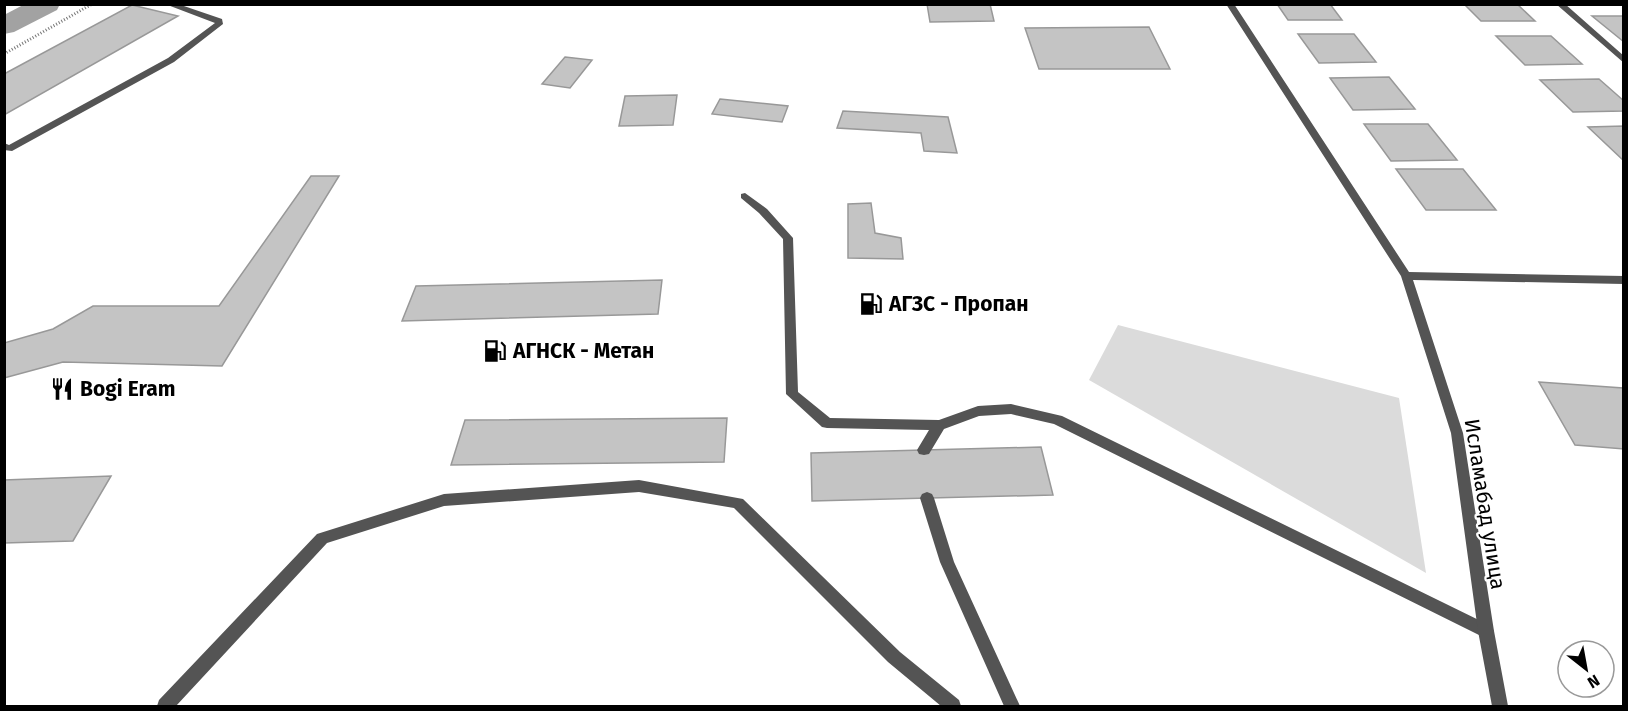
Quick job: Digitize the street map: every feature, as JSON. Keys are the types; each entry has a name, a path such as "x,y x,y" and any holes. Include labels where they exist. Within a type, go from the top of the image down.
{"street":[{"path":"6,149 171,60 219,24 219,21 169,4"},
{"name":"Исламабад улица","path":"1230,4 1406,276 1457,433 1485,631 1500,706"},
{"path":"1560,4 1623,61"},
{"path":"745,196 763,211 788,238 792,394 827,423 939,425 978,411 1011,409 1057,420 1485,631"},
{"path":"1406,276 1623,280"},
{"path":"924,450 939,425"},
{"path":"165,706 322,538 444,500 639,486 738,503 894,657 953,706"},
{"path":"927,498 948,562 1012,706"}],"path":[{"path":"4,54 92,4"}],"shaded area":[{"path":"1118,325 1399,398 1426,573 1089,380"}],"building":[{"path":"927,4 990,4 994,21 930,22"},
{"path":"1277,4 1330,4 1342,20 1288,20"},
{"path":"1464,4 1517,4 1535,21 1481,21"},
{"path":"132,5 178,16 4,115 4,74"},
{"path":"1592,16 1624,16 1624,42"},
{"path":"1149,27 1170,69 1039,69 1025,28"},
{"path":"1298,34 1354,34 1376,62 1319,63"},
{"path":"1496,36 1551,36 1582,64 1525,65"},
{"path":"565,57 592,60 570,88 542,84"},
{"path":"1389,77 1415,109 1353,110 1330,78"},
{"path":"1599,79 1624,101 1624,111 1573,112 1540,80"},
{"path":"677,95 673,125 619,126 625,96"},
{"path":"720,99 788,106 782,122 712,114"},
{"path":"843,111 948,117 957,153 924,151 921,133 837,128"},
{"path":"1364,124 1428,124 1457,160 1391,161"},
{"path":"1624,126 1624,161 1588,127"},
{"path":"1396,169 1463,169 1496,210 1426,210"},
{"path":"311,176 339,176 222,366 63,362 4,378 4,343 53,329 93,306 219,306"},
{"path":"871,203 875,233 901,238 903,259 848,258 848,204"},
{"path":"662,280 658,314 402,321 416,286"},
{"path":"1539,382 1623,388 1624,449 1575,445"},
{"path":"727,418 724,462 451,465 465,420"},
{"path":"1041,447 1053,495 812,501 811,453"},
{"path":"111,476 73,541 4,543 4,480"}],"waterway":[{"path":"4,26 47,4"}],"place":[{"name":"АГЗС - Пропан","path":"871,304"},
{"name":"АГНСК - Метан","path":"495,351"},
{"name":"Bogi Eram","path":"62,389"}]}
